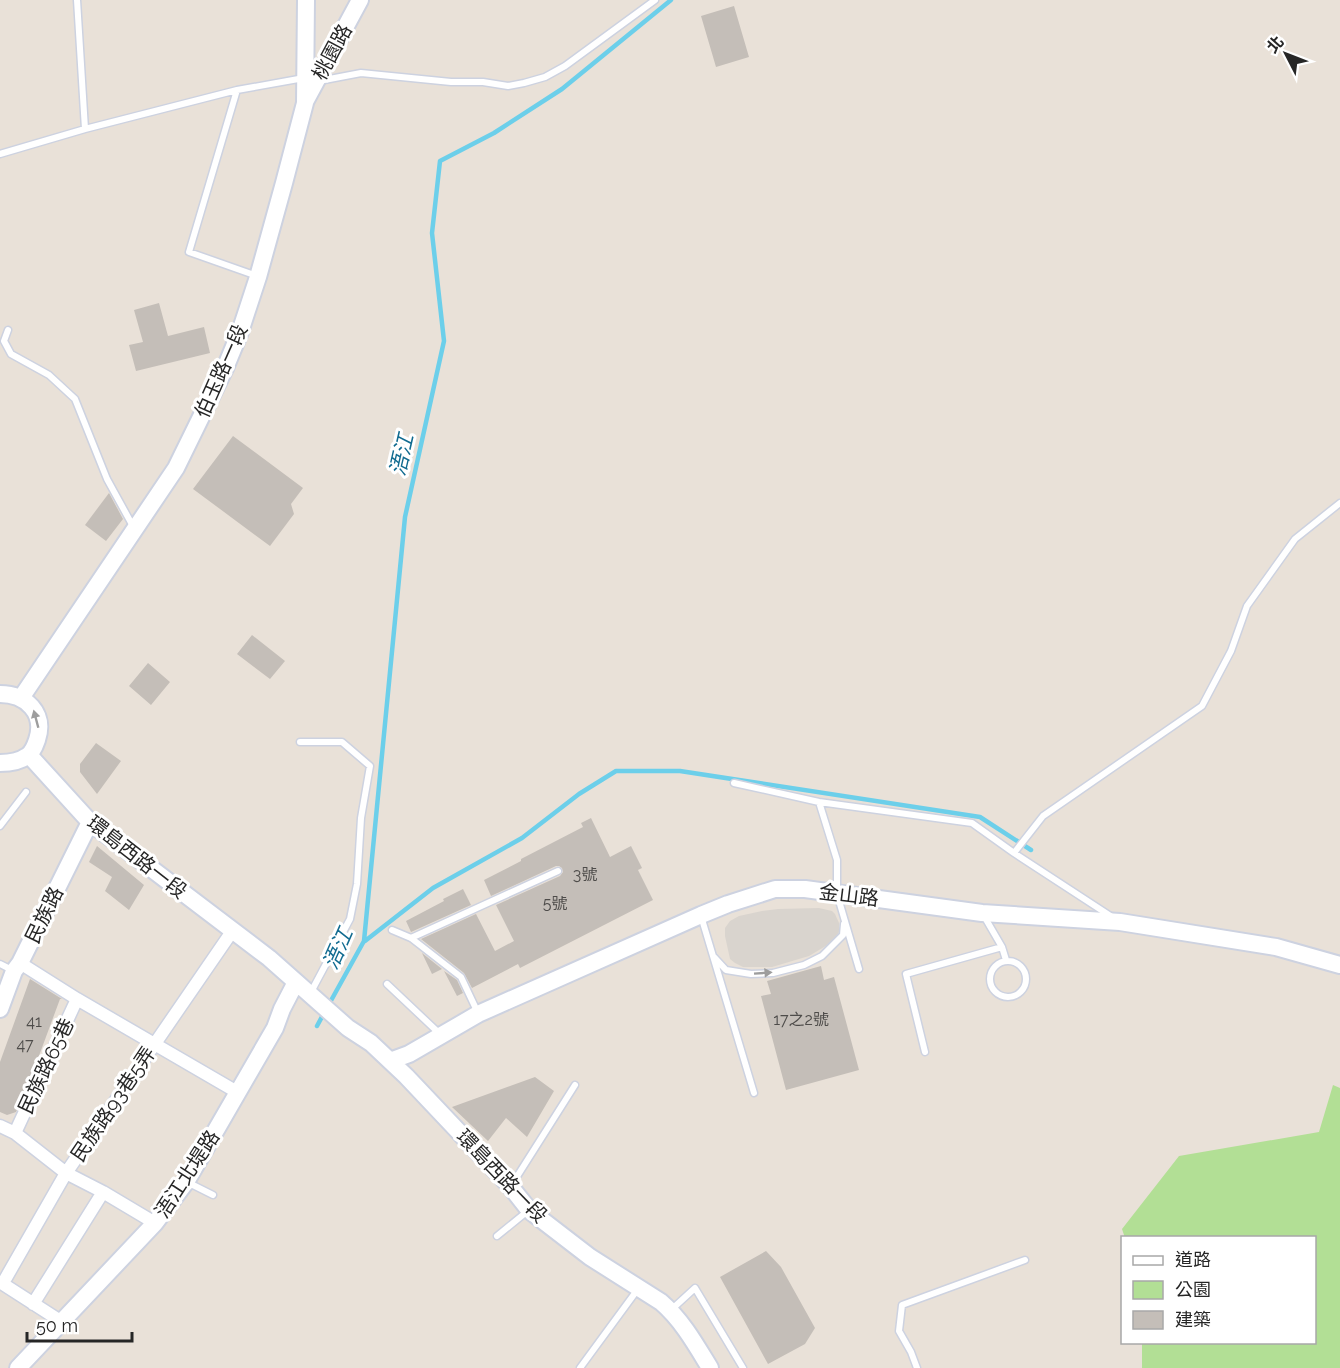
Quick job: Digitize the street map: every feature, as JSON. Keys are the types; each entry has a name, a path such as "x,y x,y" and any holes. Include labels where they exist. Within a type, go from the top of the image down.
{"main road":[{"path":"306,0 310,80"},
{"name":"桃園路","path":"305,103 310,80 360,0"},
{"name":"伯玉路一段","path":"21,698 176,468 226,366 258,277 305,103"},
{"path":"0,694 11,694 30,704 36,712 39,723 36,743 29,755 10,763 0,763"},
{"name":"環島西路一段","path":"29,755 90,822 269,958 348,1028 390,1061 510,1186 529,1210 590,1257 661,1302 693,1340 710,1368"},
{"name":"民族路","path":"0,1009 11,966 90,822"},
{"name":"金山路","path":"390,1061 409,1054 478,1014 700,915 775,889 805,889 982,913 1120,922 1276,947 1340,965"},
{"name":"浯江北堤路","path":"18,1368 155,1223 186,1182 275,1028 296,982"}],"street":[{"name":"民族路93巷5弄","path":"1,1282 66,1173 233,930"},
{"path":"11,966 77,999 237,1092"},
{"name":"民族路65巷","path":"15,1133 77,999"},
{"name":"民族路65巷","path":"0,1126 15,1133 66,1173 155,1223"},
{"path":"33,1304 103,1192"},
{"path":"1,1282 62,1322"}],"lane":[{"path":"77,0 85,129"},
{"path":"0,154 85,129 237,90 361,73 508,86 524,83 545,77 565,66 655,0"},
{"path":"237,90 189,252 258,277"},
{"path":"8,330 4,340 11,354 49,375 75,399 106,479 134,528"},
{"path":"1014,853 1043,816 1202,706 1231,651 1247,606 1295,539 1340,503"},
{"path":"300,742 342,742 369,766 361,818 357,884 350,919 310,995"},
{"path":"734,783 819,802 972,823 1120,922"},
{"path":"0,826 26,792"},
{"path":"819,802 837,860 837,894 859,969"},
{"path":"411,939 558,871"},
{"path":"982,913 1002,947 1006,960"},
{"path":"700,915 754,1093"},
{"path":"712,954 726,970 751,974 773,973 822,956 843,935 844,920"},
{"path":"392,930 411,939 461,977 478,1014"},
{"path":"925,1052 906,974 1002,947"},
{"path":"1006,960 1018,963 1025,973 1025,985 1022,991 1011,997 994,992 989,981 989,975 995,965 1006,960"},
{"path":"387,984 441,1034"},
{"path":"510,1186 575,1085"},
{"path":"186,1182 213,1195"},
{"path":"497,1236 529,1210"},
{"path":"917,1368 899,1331 902,1305 1026,1260"},
{"path":"670,1311 695,1288 743,1368"},
{"path":"580,1368 638,1289"}],"green space":[{"path":"1333,1085 1340,1088 1340,1368 1142,1368 1142,1344 1316,1344 1316,1236 1124,1236 1122,1229 1179,1156 1319,1132"}],"shaded area":[{"path":"819,908 835,914 839,923 839,932 834,941 809,956 772,967 743,967 730,959 725,928 730,921 739,916 762,911"}],"building":[{"path":"734,6 749,57 716,67 701,16"},
{"path":"159,303 168,336 204,327 210,353 136,371 129,345 143,342 134,310"},
{"path":"233,436 303,488 291,504 294,514 270,546 193,489"},
{"path":"109,493 123,519 106,541 85,525"},
{"path":"252,635 285,661 270,679 237,654"},
{"path":"148,663 170,682 151,705 129,686"},
{"path":"96,743 121,761 97,794 80,772 80,764"},
{"path":"591,818 610,857 631,846 642,868 638,870 653,900 520,968 518,964 472,988 464,973 421,939 476,914 495,951 514,941 496,905 560,876 563,872 562,868 556,866 491,896 484,880 583,827 581,823"},
{"path":"97,846 144,885 129,910 105,891 112,877 89,862"},
{"path":"463,889 471,905 411,932 406,921"},
{"path":"422,953 442,969 432,974"},
{"path":"821,966 824,980 834,977 859,1070 786,1090 761,996 771,994 767,981"},
{"path":"444,971 457,980 463,993 457,996"},
{"path":"30,979 62,999 60,999 16,1112 7,1115 0,1112 0,1062"},
{"path":"535,1077 554,1091 527,1137 506,1118 488,1141 452,1107"},
{"path":"766,1251 781,1267 815,1328 805,1344 768,1364 720,1277"}],"waterway":[{"name":"浯江","path":"328,1006 364,941 405,517 444,341 432,233 440,161 494,133 562,89 671,0"},
{"path":"365,941 433,888 522,838 579,794 616,771 680,771 980,817 1031,850"},
{"name":"浯江","path":"317,1026 324,1013"}]}
